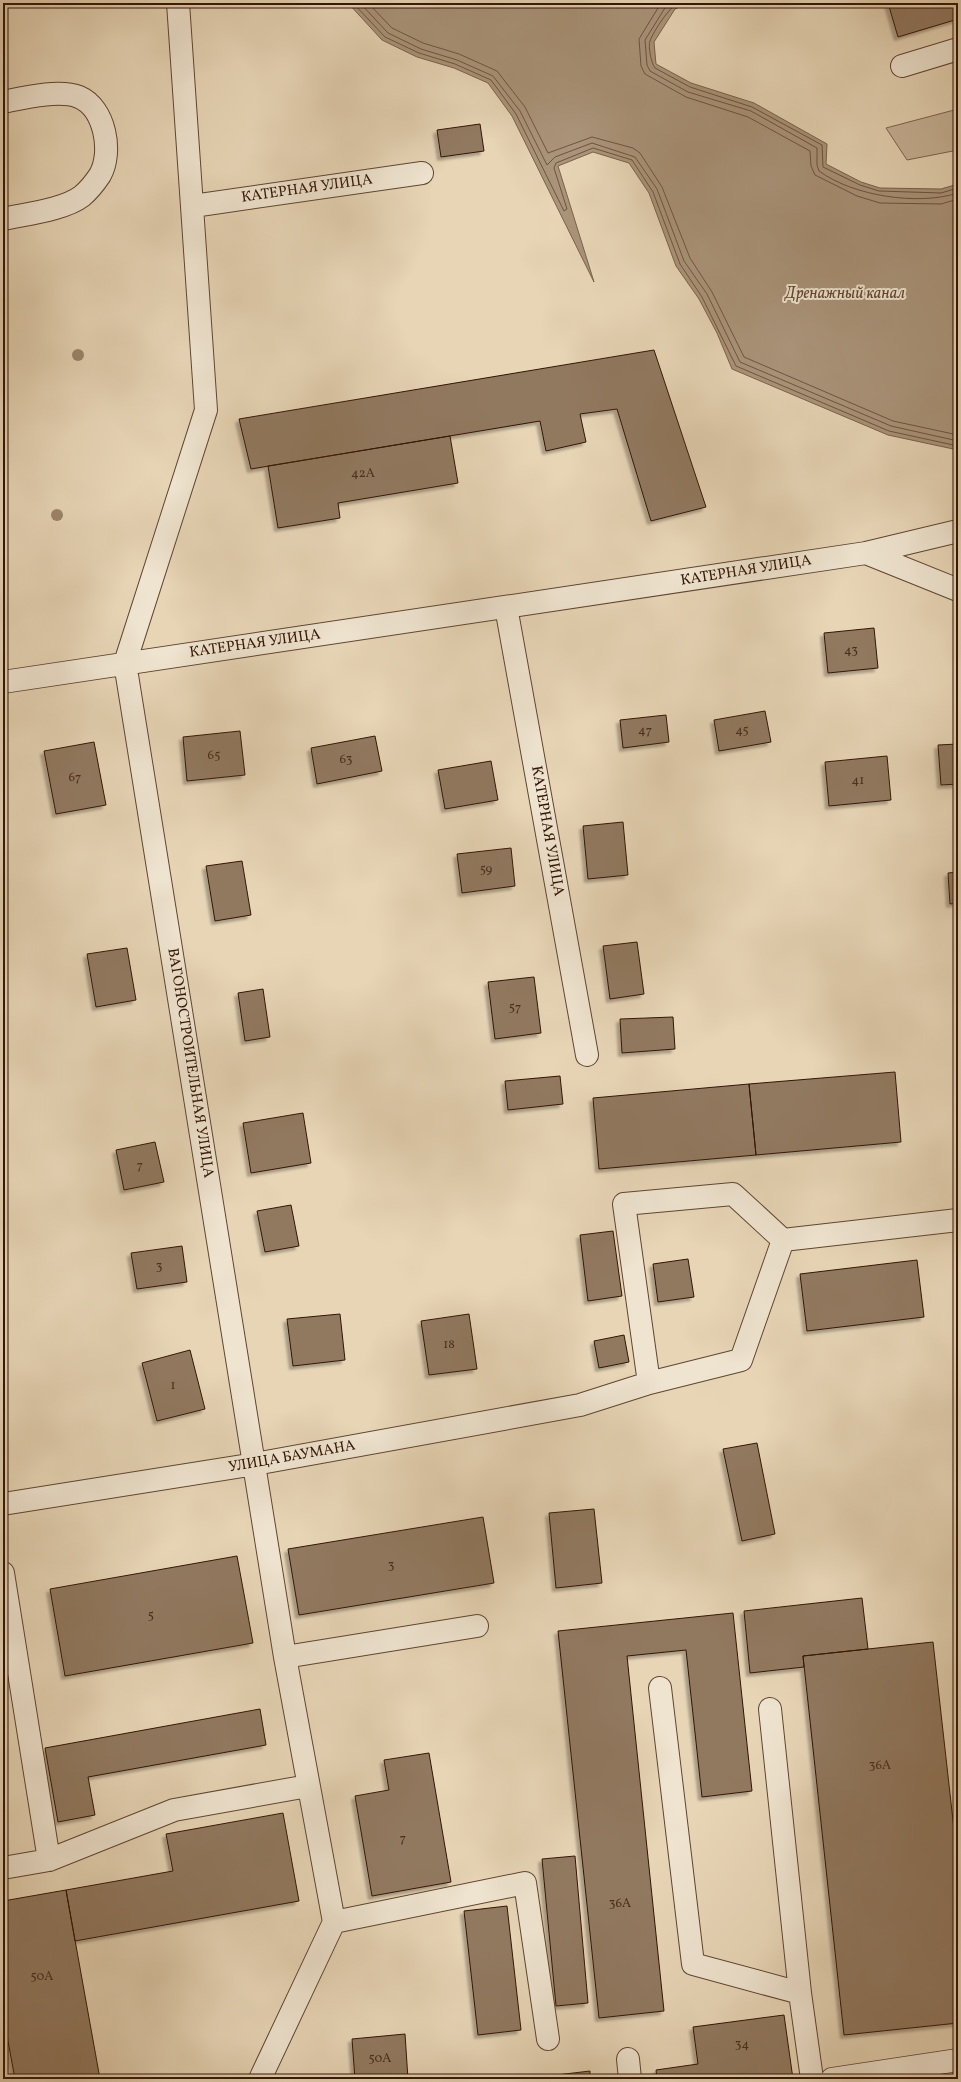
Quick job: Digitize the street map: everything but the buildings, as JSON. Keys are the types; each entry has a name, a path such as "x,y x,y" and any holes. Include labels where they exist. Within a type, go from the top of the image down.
{"street":[{"path":"125,663 206,410 178,3"},
{"path":"902,66 958,49"},
{"path":"3,102 50,94 79,97 94,110 104,128 106,151 100,175 82,196 63,205 3,219"},
{"name":"КАТЕРНАЯ УЛИЦА","path":"193,206 422,173"},
{"name":"КАТЕРНАЯ УЛИЦА","path":"3,682 866,553 958,531"},
{"path":"866,553 958,590"},
{"name":"КАТЕРНАЯ УЛИЦА","path":"506,607 587,1055"},
{"name":"ВАГОНОСТРОИТЕЛЬНАЯ УЛИЦА","path":"125,663 285,1657 334,1922"},
{"path":"649,1383 624,1204 733,1194 783,1240 958,1220"},
{"name":"УЛИЦА БАУМАНА","path":"3,1504 255,1464 580,1405 649,1383 741,1360 783,1240"},
{"path":"3,1573 10,1665 49,1860"},
{"path":"285,1657 477,1626"},
{"path":"660,1688 693,1964 800,1992"},
{"path":"770,1709 800,1992 812,2079"},
{"path":"3,1868 49,1860 174,1810 308,1786"},
{"path":"260,2079 334,1922 525,1883 548,2040"},
{"path":"832,2079 958,2060"}],"shaded area":[{"path":"958,109 958,150 907,160 886,128"}],"water":[{"name":"Дренажный канал","path":"348,3 688,3 675,9 654,42 656,64 691,83 754,103 827,144 826,164 861,182 880,188 941,189 958,184 958,450 888,435 732,369 717,333 699,299 676,266 649,193 629,163 593,152 558,166 594,282 512,116 488,83 454,68 417,57 382,40"}]}
